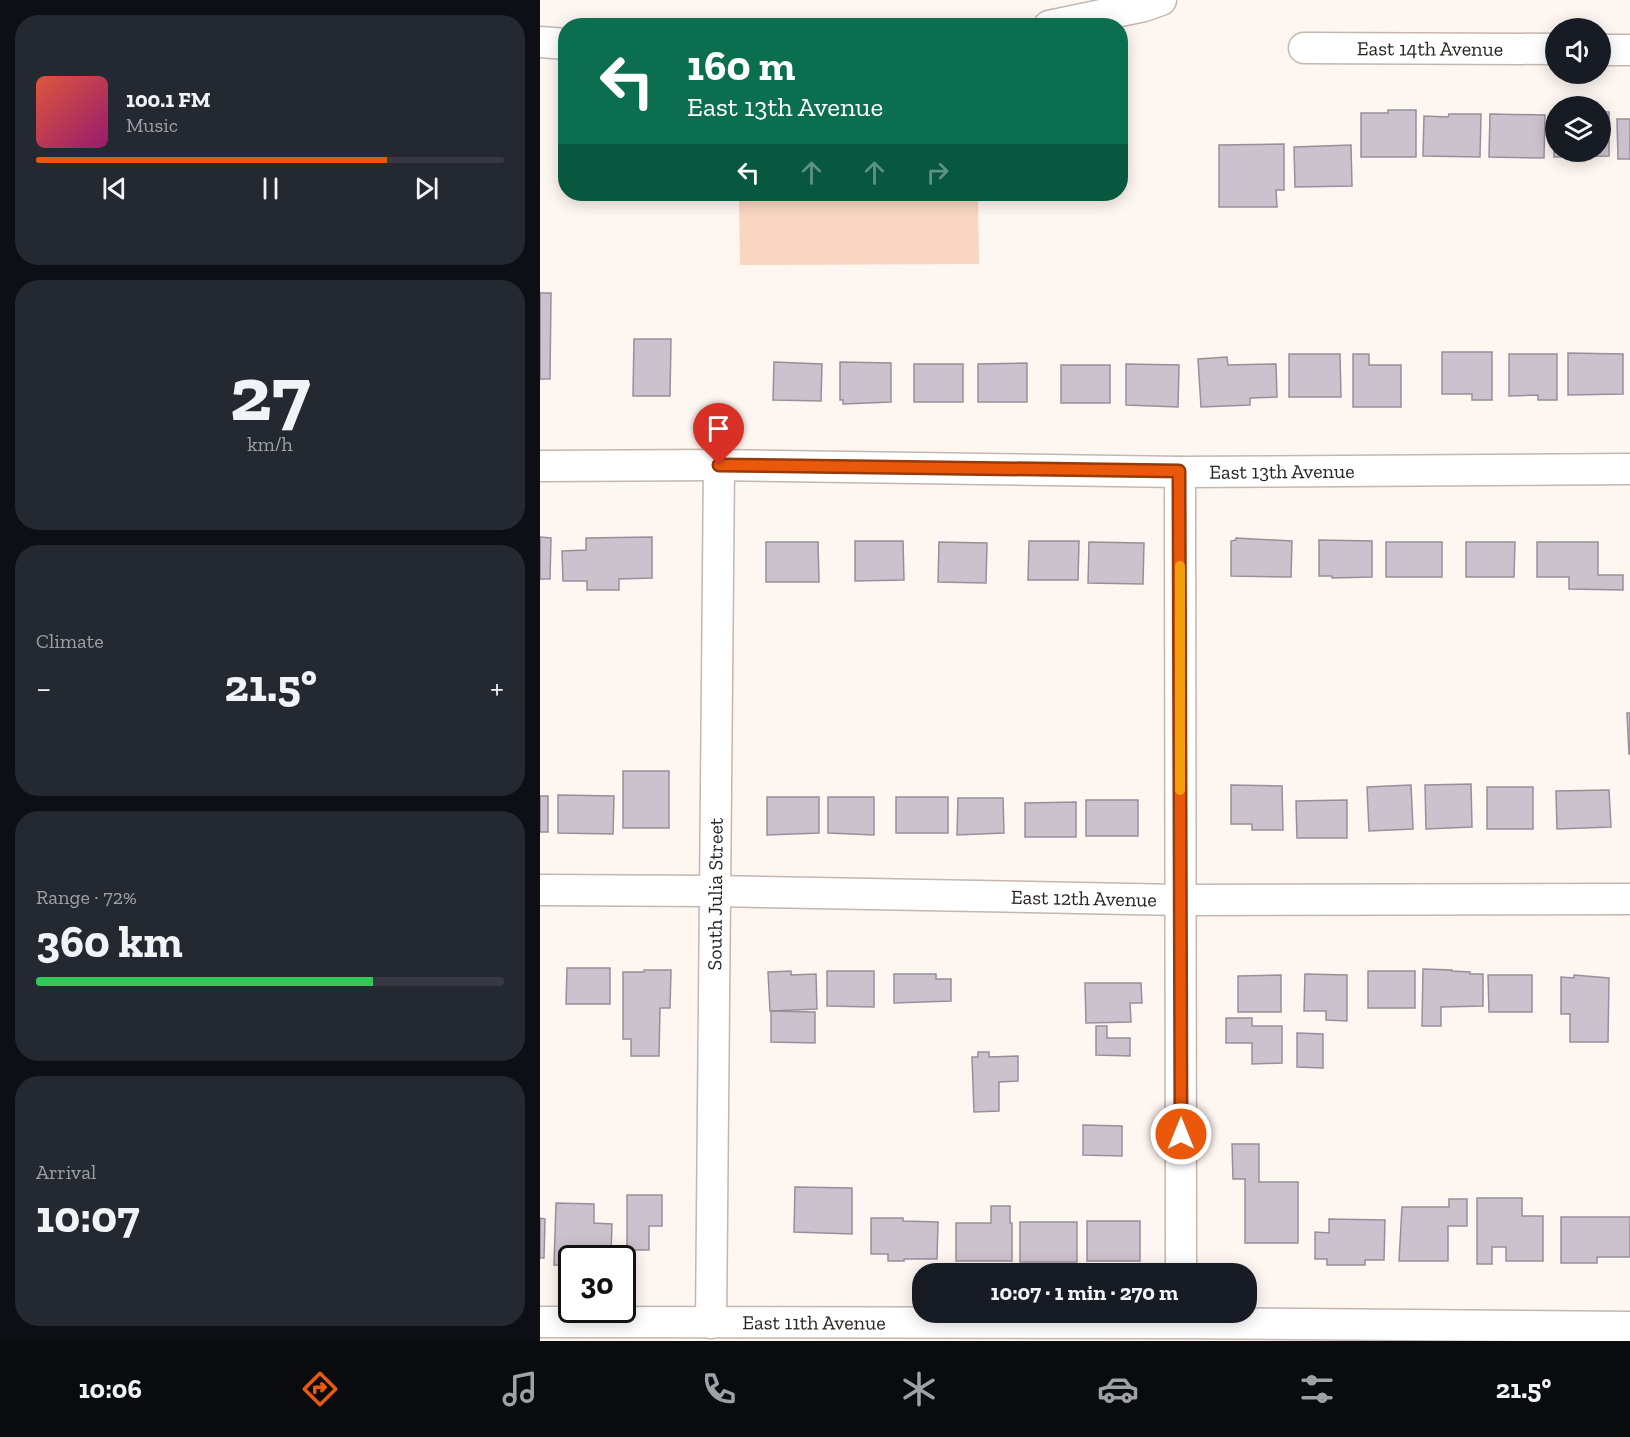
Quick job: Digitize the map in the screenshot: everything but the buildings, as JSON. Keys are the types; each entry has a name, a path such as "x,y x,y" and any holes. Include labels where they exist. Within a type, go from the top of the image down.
{"street":[{"path":"1087,18 1144,6 1161,0"},
{"path":"540,42 558,43"},
{"name":"East 14th Avenue","path":"1304,48 1545,50"},
{"path":"1611,50 1630,50"},
{"name":"East 13th Avenue","path":"540,466 719,465 1179,471 1630,469"},
{"name":"South Julia Street","path":"711,1323 719,465"},
{"path":"1179,471 1181,1263"},
{"name":"East 12th Avenue","path":"540,890 1180,900 1630,899"},
{"name":"East 11th Avenue","path":"540,1322 1630,1327"}],"shaded area":[{"path":"739,201 978,201 979,264 740,265"}],"slow traffic":[{"path":"1180,566 1180,790"}],"route":[{"path":"719,465 1179,471 1181,1134"}]}
